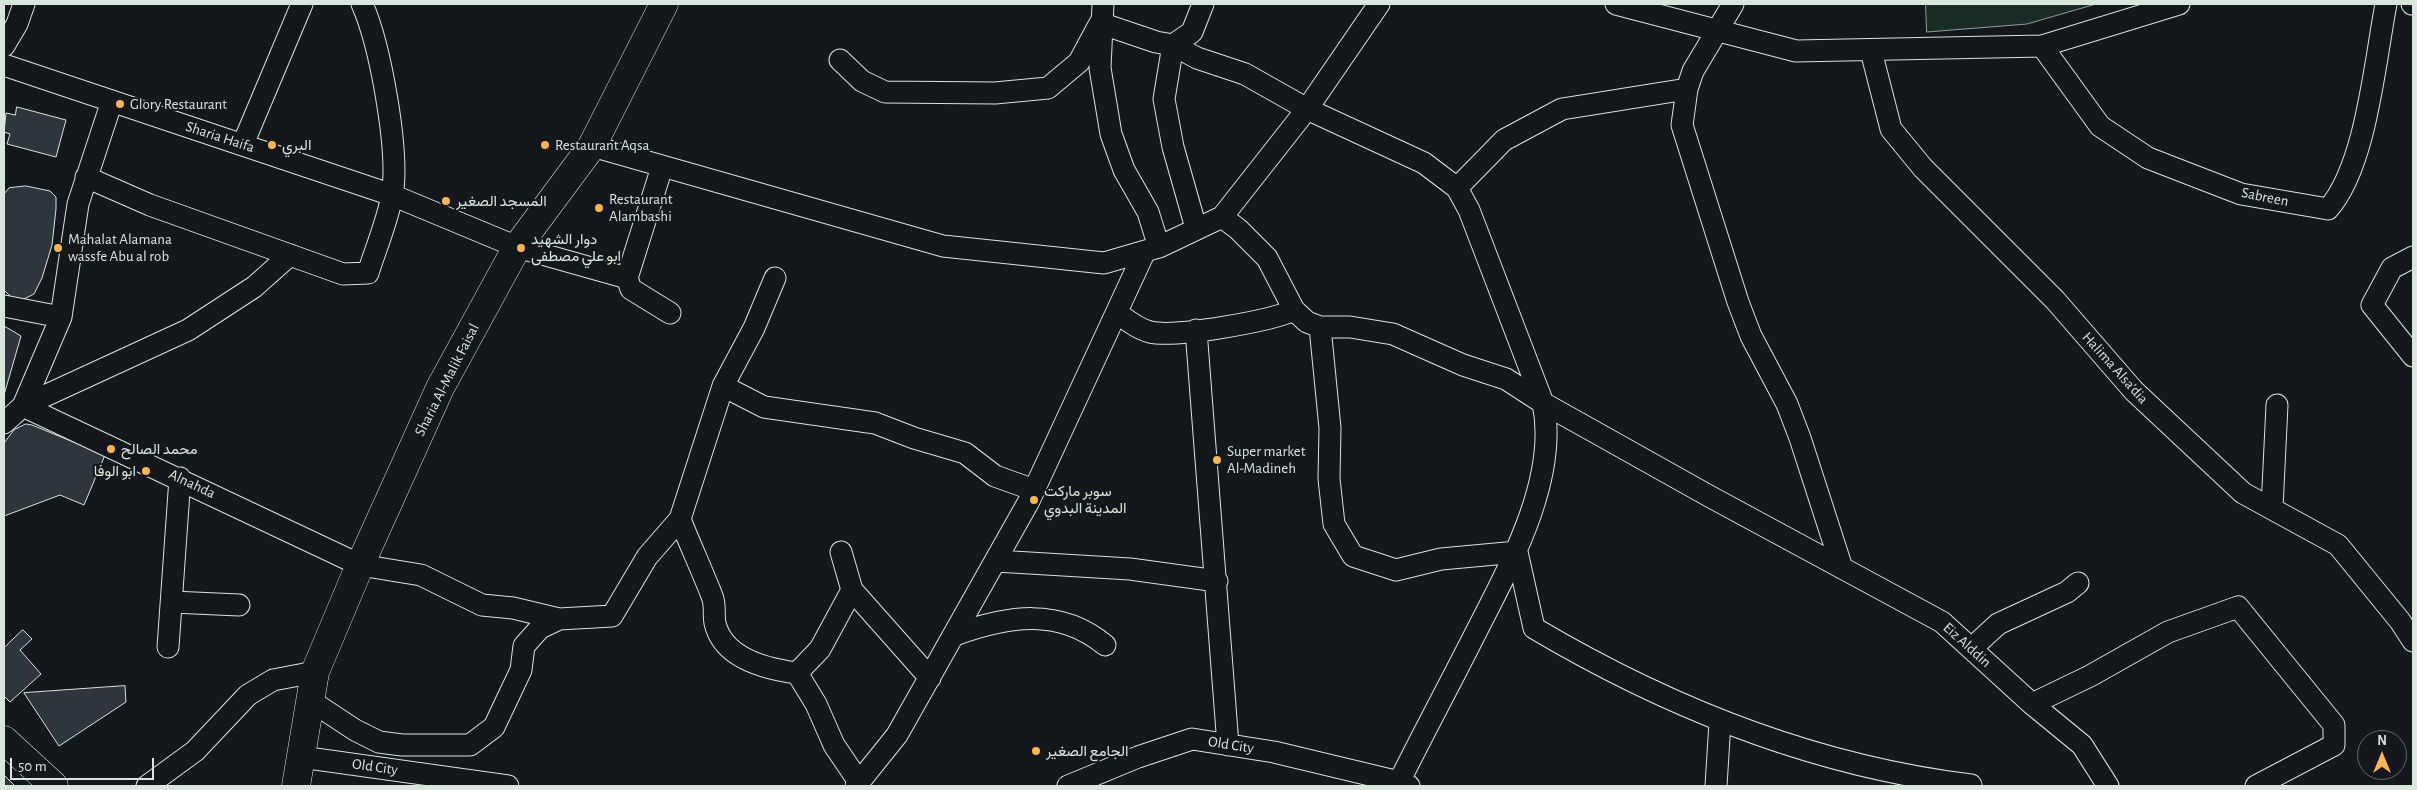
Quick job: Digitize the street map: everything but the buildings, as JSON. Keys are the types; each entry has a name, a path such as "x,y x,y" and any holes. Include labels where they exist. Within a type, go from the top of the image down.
{"main road":[{"name":"Sharia Al-Malik Faisal","path":"296,786 315,672 360,565 440,388 517,247 592,146 664,4"},
{"path":"4,740 54,786"}],"street":[{"path":"4,46 17,24 24,4"},
{"path":"243,144 302,4"},
{"path":"86,177 150,205 344,274 368,273 392,195 393,148 385,90 374,35 362,4"},
{"path":"1196,228 1171,139 1164,99 1173,45 1192,32 1203,4"},
{"path":"592,146 943,246 1104,263 1152,250 1222,217 1307,109 1379,4"},
{"path":"1616,4 1718,29 1796,51 1871,51 2042,46 2179,4"},
{"path":"1733,4 1701,55 1687,88 1682,125 1726,267 1751,336 1787,404 1800,438 1842,568"},
{"name":"Sabreen","path":"2042,46 2100,126 2148,158 2241,194 2328,209 2340,195 2360,145 2386,4"},
{"path":"1102,13 1156,42 1173,45 1197,58 1245,74 1307,109 1424,163 1457,188 1469,210 1543,403 1548,437 1546,454 1543,471 1517,552 1401,785"},
{"path":"840,60 862,81 886,92 995,93 1048,88 1079,62 1102,13"},
{"path":"797,673 816,704 834,745 857,784 897,734 956,635 1034,490 1117,313 1152,250 1148,212 1124,170 1111,134 1100,68 1102,13"},
{"name":"Halima Alsa'dia","path":"1871,51 1891,129 1896,138 1923,168 2055,300 2134,391 2243,493 2338,545 2400,621 2413,641"},
{"name":"Sharia Haifa","path":"4,66 392,195 517,247 627,278"},
{"path":"1457,188 1504,140 1562,109 1687,88"},
{"path":"23,406 61,317 78,204 112,101"},
{"path":"662,167 627,278 631,289 670,313"},
{"path":"1222,217 1238,229 1270,262 1294,310 1307,322 1320,327 1330,428 1329,479 1334,524 1352,556 1396,570 1441,559 1517,552"},
{"path":"4,423 23,406 188,330 254,286 290,255"},
{"path":"2413,257 2392,268 2372,305 2413,356"},
{"path":"311,701 355,730 379,742 402,745 470,745 494,727 521,670 524,646 540,628 559,619 612,616 647,557 680,519 723,386 754,328 775,278"},
{"path":"4,306 61,317"},
{"path":"1117,313 1150,332 1180,333 1269,319 1294,310"},
{"name":"Eiz Alddin","path":"1320,327 1350,327 1393,334 1463,365 1506,379 1543,403 1942,622 2032,704 2082,745 2108,786"},
{"path":"1196,330 1217,581 1228,745"},
{"path":"723,386 764,407 875,423 914,438 965,453 995,476 1034,490"},
{"path":"2272,508 2277,404"},
{"name":"Alnahda","path":"23,406 180,478 360,565 421,575 482,605 513,608 559,619"},
{"path":"168,647 180,478"},
{"path":"680,519 714,599 715,623 724,643 743,658 774,670 797,673"},
{"path":"841,552 852,590 930,678"},
{"path":"1517,552 1534,628 1580,656 1648,690 1720,722 1763,738 1839,760 1915,777 1971,785"},
{"path":"996,561 1130,569 1217,581"},
{"path":"1972,648 1998,624 2067,592 2078,583"},
{"path":"797,673 820,649 852,590"},
{"path":"172,602 239,605"},
{"path":"2032,704 2090,676 2168,632 2238,607 2334,725 2334,745 2256,786"},
{"path":"956,635 1007,621 1055,620 1087,631 1105,645"},
{"path":"147,786 195,751 248,695 273,680 315,672"},
{"path":"1716,786 1720,722"},
{"name":"Old City","path":"1068,786 1138,757 1187,740 1274,752 1401,785"},
{"name":"Old City","path":"301,757 504,786"}],"green space":[{"path":"1926,4 2096,4 2027,24 1927,32"}],"place":[{"name":"Glory Restaurant","path":"120,104"},
{"name":"البري","path":"272,145"},
{"name":"Restaurant Aqsa","path":"545,145"},
{"name":"المسجد الصغير","path":"446,201"},
{"name":"Restaurant Alambashi","path":"599,208"},
{"name":"Mahalat Alamana wassfe Abu al rob","path":"58,248"},
{"name":"دوار الشهيد ابو علي مصطفى","path":"521,248"},
{"name":"محمد الصالح","path":"111,449"},
{"name":"Super market Al-Madineh","path":"1217,460"},
{"name":"ابو الوفا","path":"146,471"},
{"name":"سوبر ماركت المدينة البدوي","path":"1034,500"},
{"name":"الجامع الصغير","path":"1036,751"}]}
